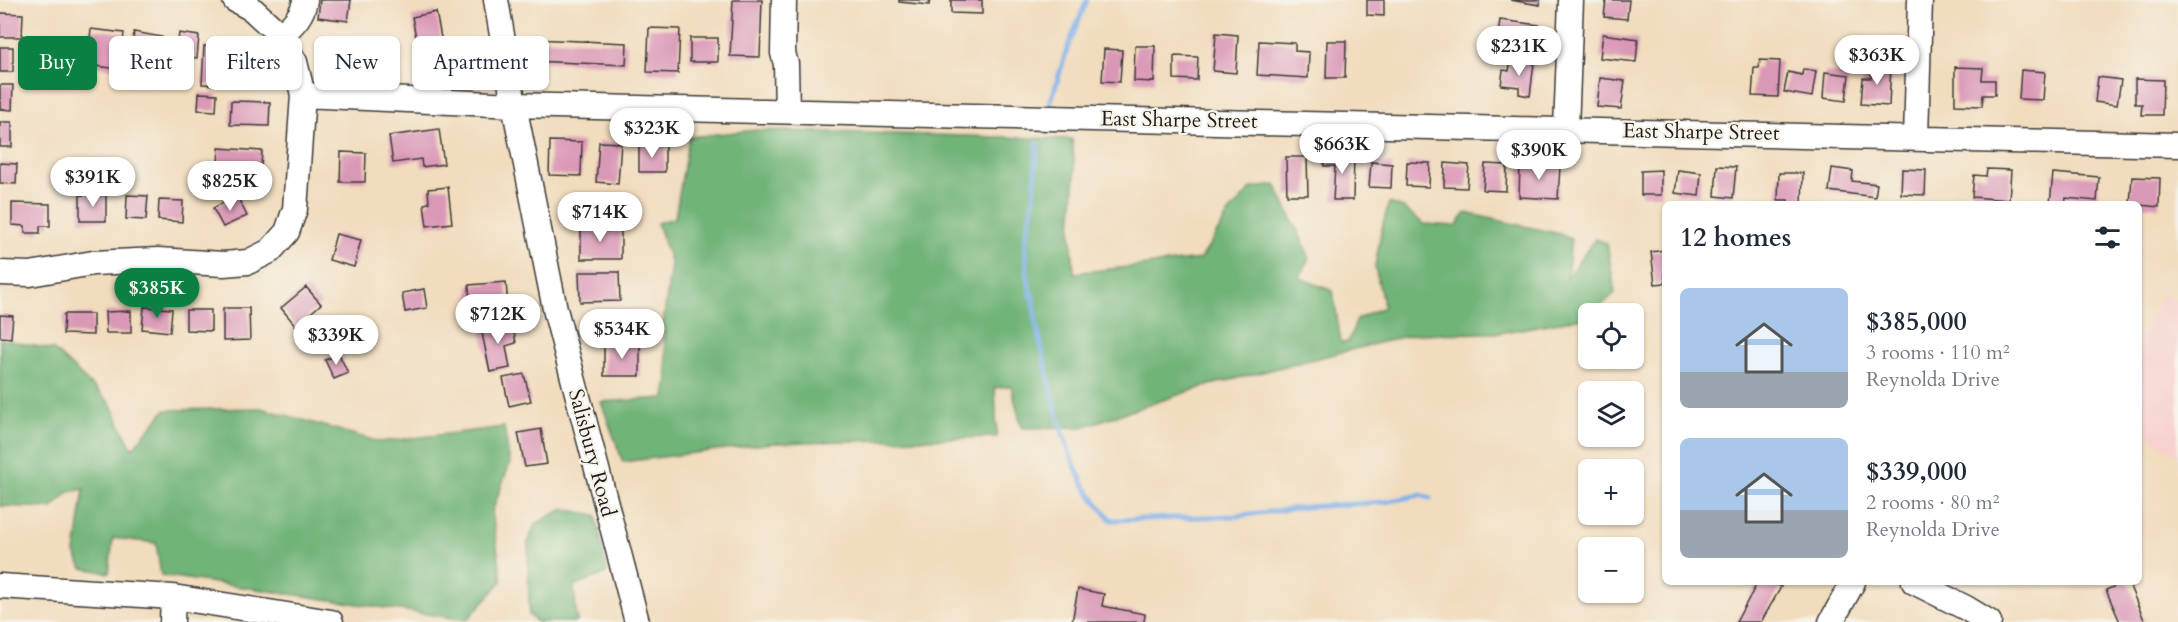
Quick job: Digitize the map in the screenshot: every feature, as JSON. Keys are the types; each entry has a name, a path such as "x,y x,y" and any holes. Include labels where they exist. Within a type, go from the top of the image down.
{"street":[{"path":"235,0 252,9 279,36"},
{"path":"281,36 299,17 305,0"},
{"name":"Salisbury Road","path":"496,0 514,105 555,309 637,622"},
{"path":"784,0 783,53 786,64 787,111"},
{"path":"1566,129 1571,0"},
{"path":"1916,138 1920,0"},
{"path":"0,273 30,274 93,263 147,261 223,264 248,262 270,251 286,232 295,209 302,90"},
{"name":"East Sharpe Street","path":"303,95 514,105 2178,145"},
{"path":"1831,622 1851,585"},
{"path":"1920,585 1989,622"},
{"path":"0,586 173,597 332,622"},
{"path":"172,622 173,597"}],"shaded area":[{"path":"2162,295 2178,301 2178,456 2142,430 2142,333"}],"green space":[{"path":"756,130 1072,139 1075,173 1071,231 1074,273 1201,259 1229,213 1252,188 1276,185 1309,257 1300,278 1333,291 1341,343 1348,342 1357,319 1384,307 1375,267 1389,203 1403,208 1424,224 1456,226 1466,213 1560,234 1571,239 1567,278 1595,239 1607,243 1615,293 1604,303 1578,303 1578,319 1499,333 1415,334 1202,387 1082,427 1022,428 1011,386 995,388 997,437 773,443 623,462 601,402 665,398 668,378 663,325 671,264 657,223 675,218 689,137"},
{"path":"0,339 54,350 110,403 132,449 165,410 261,408 380,442 504,427 510,463 492,512 502,581 467,620 161,575 156,543 113,538 109,573 82,568 75,553 84,489 69,492 52,508 0,506"},
{"path":"563,509 596,515 607,573 574,586 577,622 537,622 529,615 528,543 535,524"}],"building":[{"path":"320,0 351,0 348,21 318,17"},
{"path":"733,0 762,0 760,57 730,56"},
{"path":"899,0 930,0 929,5 899,2"},
{"path":"951,0 982,0 982,14 951,13"},
{"path":"1367,0 1384,0 1384,16 1367,15"},
{"path":"1510,0 1540,0 1540,5"},
{"path":"1606,0 1629,0 1627,19 1604,17"},
{"path":"436,12 441,36 416,36 412,17"},
{"path":"0,13 23,14 22,36 0,37"},
{"path":"1500,20 1539,25 1536,48 1497,43"},
{"path":"649,28 680,29 678,73 647,72"},
{"path":"91,29 124,33 124,36 109,36 109,68 97,66 97,36 90,36"},
{"path":"134,32 156,36 133,36"},
{"path":"179,33 199,36 197,58 194,58 194,36 179,36"},
{"path":"1216,33 1238,35 1236,73 1213,71"},
{"path":"1603,34 1638,39 1636,62 1600,58"},
{"path":"690,38 718,38 718,62 690,62"},
{"path":"549,40 627,43 626,65 549,62"},
{"path":"1259,41 1295,43 1295,51 1309,52 1308,78 1257,75"},
{"path":"1327,41 1346,41 1345,78 1326,78"},
{"path":"204,46 206,46 206,84 202,84"},
{"path":"1135,46 1155,46 1154,82 1134,81"},
{"path":"0,47 13,47 13,72 0,72"},
{"path":"1104,49 1122,50 1120,82 1102,81"},
{"path":"1174,56 1198,57 1197,80 1174,79"},
{"path":"1511,60 1534,63 1530,96 1519,94 1519,87 1501,85 1503,70 1509,71"},
{"path":"1760,60 1780,61 1778,97 1752,96 1754,68 1759,68"},
{"path":"1872,64 1891,65 1889,106 1861,104 1863,78 1871,78"},
{"path":"1955,67 1983,68 1982,80 1995,80 1995,95 1983,95 1982,106 1955,105"},
{"path":"1803,69 1816,71 1812,97 1784,92 1788,72 1802,75"},
{"path":"2021,70 2045,72 2043,100 2019,99"},
{"path":"1825,72 1849,75 1846,101 1823,98"},
{"path":"2098,77 2121,80 2117,105 2095,102"},
{"path":"1600,78 1625,81 1621,109 1597,107"},
{"path":"2135,79 2163,80 2162,115 2141,115 2142,104 2135,104"},
{"path":"0,85 13,85 12,110 0,109"},
{"path":"199,93 217,94 216,111 198,110"},
{"path":"231,101 270,102 269,126 230,125"},
{"path":"0,122 12,122 12,147 0,147"},
{"path":"439,129 444,164 422,167 421,159 393,163 389,136"},
{"path":"550,141 582,142 581,176 549,175"},
{"path":"599,142 621,143 618,184 596,182"},
{"path":"639,145 665,146 665,172 639,172"},
{"path":"219,148 262,151 260,181 217,179"},
{"path":"341,152 366,153 365,182 340,182"},
{"path":"1325,154 1354,155 1353,200 1333,200 1335,166 1324,166"},
{"path":"1286,157 1307,157 1308,195 1287,195"},
{"path":"1371,162 1392,164 1391,188 1369,187"},
{"path":"1407,162 1430,163 1429,187 1406,186"},
{"path":"0,163 17,164 16,184 0,183"},
{"path":"1445,163 1469,165 1467,188 1444,187"},
{"path":"1485,164 1507,165 1506,191 1483,190"},
{"path":"1520,164 1560,166 1558,199 1519,197"},
{"path":"1717,166 1736,167 1733,198 1715,196"},
{"path":"1832,168 1853,171 1852,181 1877,184 1875,197 1829,191"},
{"path":"1902,169 1926,170 1925,195 1901,194"},
{"path":"1987,169 2011,170 2009,200 1972,197 1974,175 1986,176"},
{"path":"1661,170 1661,195 1641,195 1641,171"},
{"path":"1678,170 1701,173 1699,196 1675,193"},
{"path":"1779,173 1803,173 1802,201 1778,200"},
{"path":"2053,173 2099,177 2097,201 2066,198 2066,201 2050,201"},
{"path":"2132,177 2160,178 2159,207 2142,205 2142,201 2130,201"},
{"path":"448,187 452,223 427,226 424,204 429,203 428,189"},
{"path":"80,195 106,195 106,221 80,221"},
{"path":"127,195 148,196 146,220 126,219"},
{"path":"237,196 247,216 223,227 213,208"},
{"path":"159,200 183,201 182,222 158,220"},
{"path":"12,203 50,204 50,226 40,226 40,233 25,233 25,226 12,225"},
{"path":"581,225 601,225 601,231 621,231 621,259 581,259"},
{"path":"336,234 361,240 354,267 329,260"},
{"path":"1662,250 1662,283 1655,284 1651,252"},
{"path":"579,272 619,272 620,301 580,302"},
{"path":"506,282 508,308 470,310 469,285"},
{"path":"306,287 321,304 296,326 281,308"},
{"path":"424,289 427,308 405,312 402,293"},
{"path":"144,307 172,309 170,332 142,329"},
{"path":"223,308 249,308 250,340 223,341"},
{"path":"186,310 211,310 211,331 186,330"},
{"path":"131,311 131,333 106,333 105,312"},
{"path":"64,314 93,314 93,335 63,334"},
{"path":"0,315 13,316 11,338 0,337"},
{"path":"512,322 516,343 506,346 510,368 490,372 481,328"},
{"path":"604,344 640,344 640,376 604,376"},
{"path":"339,354 348,373 334,379 325,360"},
{"path":"524,374 531,401 509,406 503,378"},
{"path":"541,429 547,464 525,467 518,433"},
{"path":"1756,585 1781,587 1761,622 1736,622"},
{"path":"2118,585 2129,585 2145,622 2120,622 2106,590"},
{"path":"1078,589 1104,594 1102,606 1145,614 1144,622 1072,622"}],"waterway":[{"path":"1050,104 1067,49 1087,0"},
{"path":"1037,143 1034,196 1025,243 1027,276 1035,308 1036,324 1055,405 1074,465 1086,488 1111,520 1236,516 1306,507 1385,502 1420,495 1430,498"}]}
